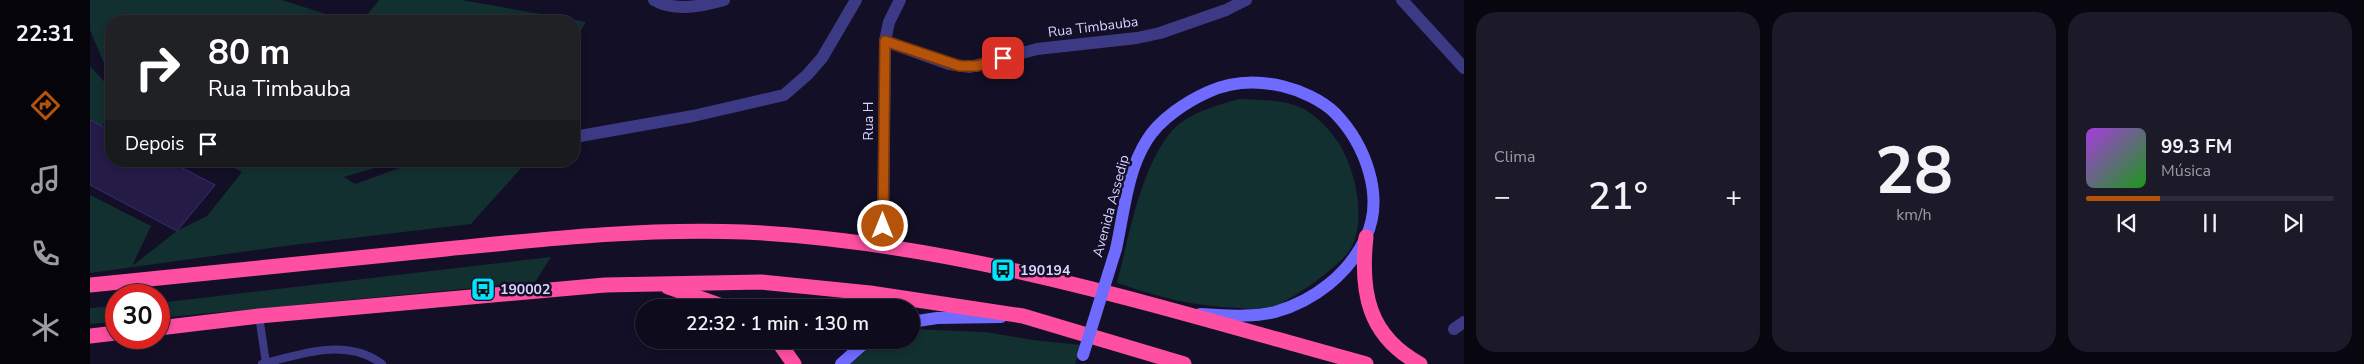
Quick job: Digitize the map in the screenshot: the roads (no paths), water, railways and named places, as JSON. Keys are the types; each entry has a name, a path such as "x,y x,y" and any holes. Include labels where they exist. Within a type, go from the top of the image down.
{"highway":[{"path":"90,284 591,235 744,232 883,245 985,263 1180,313 1366,364"},
{"path":"1366,237 1363,265 1366,288 1374,316 1391,345 1420,364"},
{"path":"170,327 259,316 605,285 761,282 870,293 1023,316 1184,364"},
{"path":"654,283 701,299"},
{"path":"90,336 105,334"},
{"path":"783,349 794,364"}],"main road":[{"name":"Avenida Assedip","path":"1082,360 1116,248 1132,174 1147,140 1163,120 1199,96 1226,84 1248,82 1268,83 1293,89 1315,99 1334,112 1351,134 1366,160 1372,187 1372,215 1366,237 1350,263 1334,280 1304,301 1274,312 1247,316 1180,313"},
{"path":"920,321 937,318 1023,316"},
{"path":"841,364 858,349"}],"street":[{"path":"654,0 680,7 703,5 724,0"},
{"path":"580,136 701,114 784,95 807,75 822,58 838,34 856,0"},
{"name":"Rua H","path":"883,245 885,41 889,22 900,0"},
{"name":"Rua Timbauba","path":"885,41 949,64 970,66 1037,48 1137,38 1160,33 1226,10 1246,0"},
{"path":"1402,0 1464,68"}],"lane":[{"path":"259,316 264,364 320,351 351,350 368,355 382,364"}],"place":[{"name":"190194","path":"1003,270"},
{"name":"190002","path":"483,289"}]}
